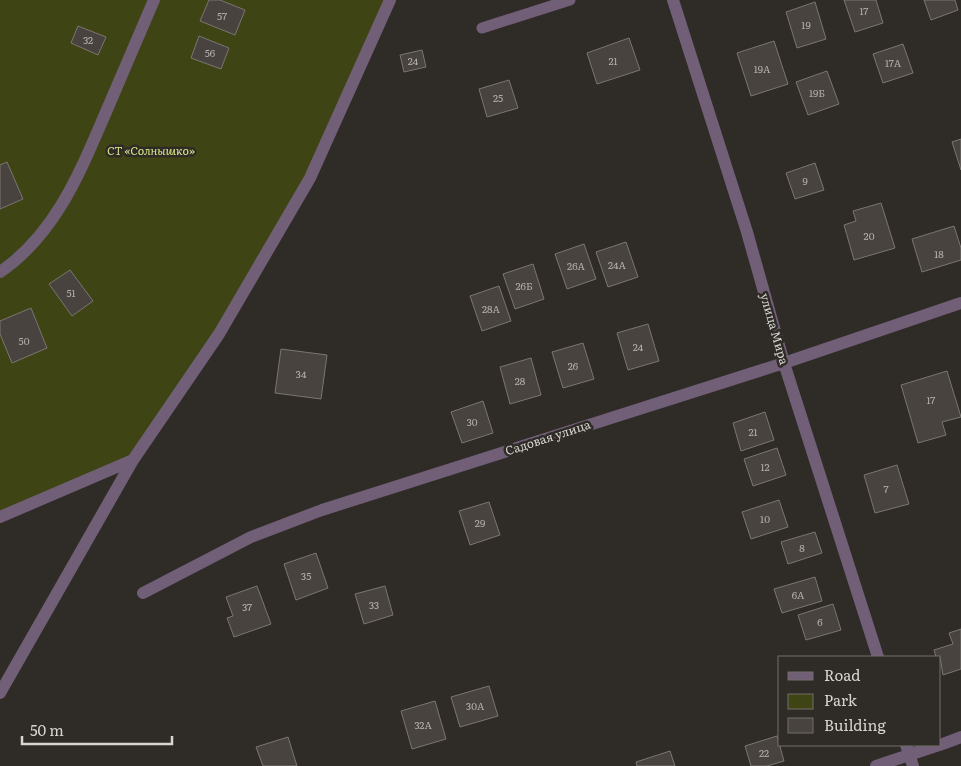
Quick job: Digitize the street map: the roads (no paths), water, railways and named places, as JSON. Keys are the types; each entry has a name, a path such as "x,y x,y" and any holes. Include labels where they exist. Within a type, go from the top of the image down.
{"street":[{"path":"0,272 37,242 61,209 87,157 154,0"},
{"path":"0,693 133,460 219,334 310,178 390,0"},
{"name":"улица Мира","path":"673,0 747,232 784,363 878,656"},
{"name":"Садовая улица","path":"143,593 251,537 322,510 784,363 961,303"},
{"path":"0,517 133,460"},
{"path":"941,744 961,737"},
{"path":"876,766 936,746"}],"lane":[{"path":"482,28 570,0"}],"park label":[{"name":"СТ «Солнышко»","path":"151,151"}]}
